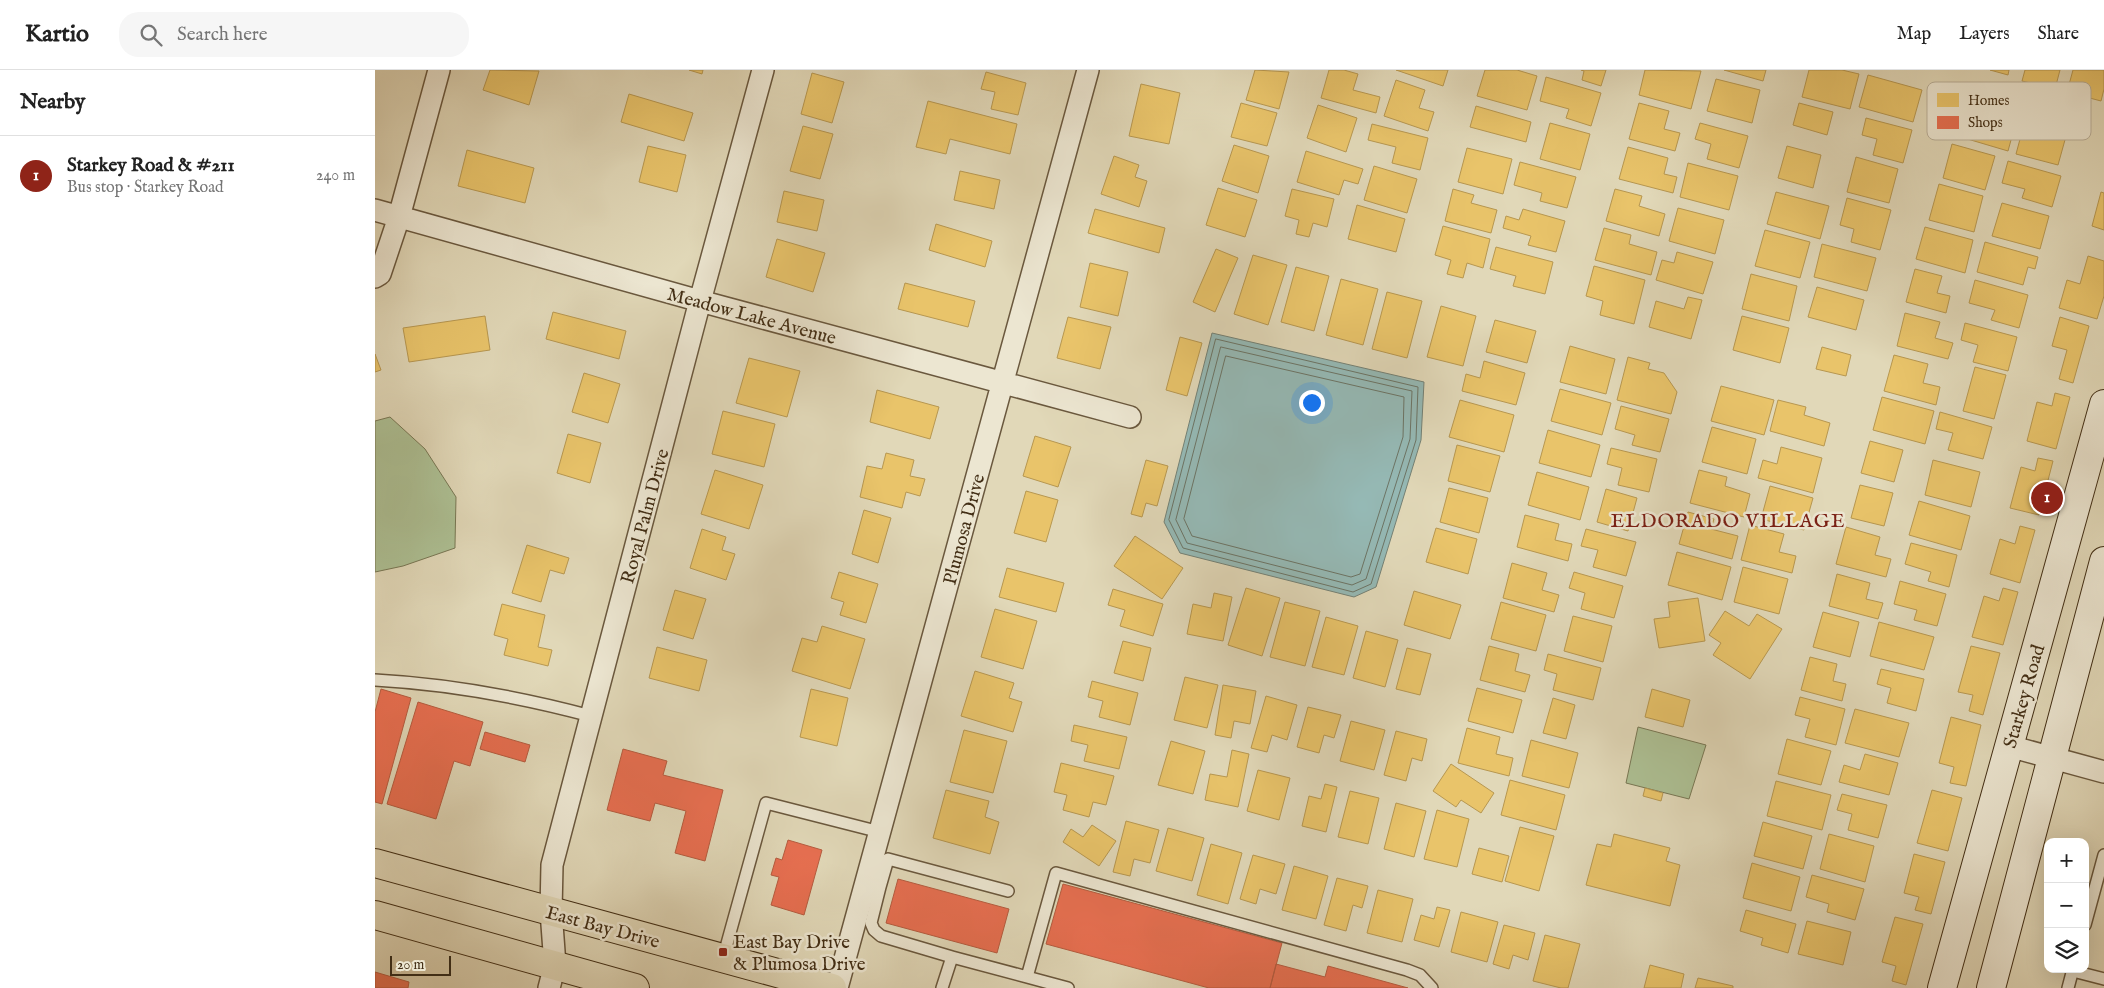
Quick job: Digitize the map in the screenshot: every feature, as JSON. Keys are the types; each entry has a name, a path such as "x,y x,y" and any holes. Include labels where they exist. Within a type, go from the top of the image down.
{"main road":[{"name":"Starkey Road","path":"1942,988 2104,404"},
{"path":"1991,988 2104,561"},
{"name":"East Bay Drive","path":"375,863 832,988"},
{"path":"375,915 552,977 635,988"}],"street":[{"path":"375,277 380,274 399,217 439,70"},
{"name":"Royal Palm Drive","path":"552,977 552,865 700,301 763,70"},
{"name":"Plumosa Drive","path":"837,988 873,885 880,832 1088,70"},
{"name":"Meadow Lake Avenue","path":"375,210 700,301 1130,417"},
{"path":"2009,746 2104,772"}],"lane":[{"path":"375,680 461,687 549,705 591,716"},
{"path":"723,958 766,802 880,832"},
{"path":"2089,909 2104,855"},
{"path":"1008,891 887,859 873,885 871,923 874,930 881,936 1068,988"},
{"path":"1027,977 1056,873 1407,970 1420,975 1432,988"},
{"path":"943,988 951,957"},
{"path":"2068,988 2072,973"},
{"path":"2083,973 2104,979"}],"green space":[{"path":"390,417 425,449 456,497 455,548 403,566 375,572 375,421"},
{"path":"1638,727 1706,745 1689,799 1626,783"}],"water":[{"path":"1212,333 1424,382 1421,440 1376,587 1354,597 1180,553 1164,522"}],"building: Homes":[{"path":"490,70 539,71 529,105 483,90"},
{"path":"689,70 703,70 702,74"},
{"path":"1255,70 1289,72 1279,109 1246,100"},
{"path":"1329,70 1344,70 1358,74 1353,90 1380,97 1376,113 1321,98"},
{"path":"1396,70 1448,70 1443,86"},
{"path":"1485,70 1517,70 1537,76 1527,110 1477,96"},
{"path":"1581,70 1606,70 1601,86 1582,80 1584,71"},
{"path":"1645,70 1701,71 1691,109 1639,95"},
{"path":"1724,70 1766,70 1763,81"},
{"path":"1809,70 1842,70 1859,74 1850,109 1802,97"},
{"path":"1990,70 2009,70 2008,75"},
{"path":"2025,70 2060,70 2057,82 2022,81"},
{"path":"2073,70 2104,70 2104,89 2101,101 2091,98 2091,82 2070,82"},
{"path":"986,72 1026,83 1018,115 991,109 995,92 981,89"},
{"path":"812,73 844,82 832,123 801,114"},
{"path":"1868,75 1922,90 1913,122 1859,107"},
{"path":"1546,77 1601,93 1591,126 1566,118 1569,109 1540,101"},
{"path":"1716,79 1760,90 1752,123 1707,111"},
{"path":"1396,80 1425,90 1419,108 1434,112 1428,131 1384,116"},
{"path":"1141,84 1180,93 1169,144 1129,136"},
{"path":"629,94 693,113 684,141 621,122"},
{"path":"928,101 1017,124 1010,154 950,139 946,154 916,147"},
{"path":"1241,103 1277,113 1267,146 1231,137"},
{"path":"1639,103 1669,111 1664,129 1680,133 1675,151 1629,139"},
{"path":"1799,103 1833,112 1827,135 1793,125"},
{"path":"1318,105 1357,118 1346,152 1307,138"},
{"path":"1476,106 1531,122 1526,142 1470,127"},
{"path":"1866,118 1912,130 1903,163 1873,155 1877,139 1862,135"},
{"path":"1550,123 1590,134 1580,170 1540,159"},
{"path":"1700,123 1748,136 1739,168 1707,159 1711,144 1695,139"},
{"path":"1372,124 1428,138 1420,170 1392,163 1396,147 1368,140"},
{"path":"803,126 833,134 820,179 790,171"},
{"path":"1971,140 2011,140 2008,151"},
{"path":"2020,140 2065,140 2058,165 2016,154"},
{"path":"1952,144 1995,156 1985,190 1943,178"},
{"path":"1234,145 1269,156 1258,193 1222,181"},
{"path":"648,146 686,155 677,192 639,182"},
{"path":"1787,146 1821,155 1813,188 1778,178"},
{"path":"1628,147 1668,158 1664,174 1677,177 1673,193 1619,179"},
{"path":"1467,148 1512,159 1503,194 1458,182"},
{"path":"467,150 534,168 525,203 458,186"},
{"path":"1306,151 1363,169 1358,184 1344,180 1339,195 1297,182"},
{"path":"1114,156 1139,165 1135,177 1147,181 1139,207 1101,194"},
{"path":"1856,157 1898,169 1889,203 1847,192"},
{"path":"2008,161 2061,176 2052,207 2022,198 2025,189 2002,183"},
{"path":"1520,162 1576,177 1567,208 1540,201 1542,193 1514,185"},
{"path":"1688,163 1738,176 1729,210 1680,197"},
{"path":"1374,166 1417,179 1407,213 1364,200"},
{"path":"960,171 1000,180 994,209 954,200"},
{"path":"1939,184 1983,196 1974,232 1929,220"},
{"path":"1218,188 1257,200 1245,237 1206,225"},
{"path":"1292,189 1334,199 1327,227 1313,223 1309,237 1296,234 1299,220 1285,216"},
{"path":"1453,189 1474,195 1471,203 1497,210 1491,233 1445,221"},
{"path":"1615,189 1642,196 1639,206 1665,214 1659,236 1606,221"},
{"path":"784,191 824,200 817,231 777,222"},
{"path":"1776,192 1829,206 1820,239 1767,224"},
{"path":"2101,192 2104,193 2104,230 2092,226"},
{"path":"1847,198 1891,210 1880,250 1851,242 1854,229 1840,225"},
{"path":"2002,203 2049,216 2040,249 1992,236"},
{"path":"1357,205 1405,219 1396,252 1348,239"},
{"path":"1678,208 1724,220 1715,254 1669,241"},
{"path":"1095,209 1165,228 1159,253 1088,233"},
{"path":"1523,209 1565,221 1556,252 1528,245 1531,236 1503,228 1506,216 1519,220"},
{"path":"936,224 992,241 985,267 929,250"},
{"path":"1443,226 1490,239 1483,268 1467,263 1463,278 1447,274 1451,260 1435,255"},
{"path":"1925,227 1973,240 1965,273 1916,259"},
{"path":"1604,228 1631,235 1629,244 1657,252 1651,275 1595,260"},
{"path":"1765,230 1810,242 1800,278 1755,266"},
{"path":"777,239 825,253 813,292 766,277"},
{"path":"1985,242 2038,257 2035,269 2028,267 2023,285 1977,272"},
{"path":"1822,244 1876,258 1867,291 1814,277"},
{"path":"1496,247 1553,262 1545,294 1513,286 1516,276 1490,269"},
{"path":"1216,249 1238,258 1215,312 1193,302"},
{"path":"1677,252 1713,262 1703,294 1656,280 1662,260 1674,263"},
{"path":"1253,255 1287,265 1268,325 1234,314"},
{"path":"2088,256 2104,261 2104,296 2097,319 2059,308 2067,280 2080,284"},
{"path":"1090,263 1128,272 1118,316 1080,307"},
{"path":"1594,266 1645,280 1634,324 1600,315 1603,301 1586,296"},
{"path":"1296,267 1329,276 1314,331 1281,322"},
{"path":"1915,269 1942,276 1937,293 1950,296 1946,313 1906,302"},
{"path":"1751,274 1797,286 1789,321 1742,309"},
{"path":"1341,279 1378,289 1363,345 1326,335"},
{"path":"1975,280 2028,295 2019,328 1991,320 1995,310 1969,303"},
{"path":"905,283 975,301 968,327 898,309"},
{"path":"1817,287 1864,300 1856,330 1808,317"},
{"path":"1387,292 1422,301 1407,358 1372,349"},
{"path":"1688,297 1702,300 1691,339 1649,327 1656,301 1684,309"},
{"path":"1441,306 1476,316 1463,366 1427,357"},
{"path":"553,312 626,331 619,359 546,339"},
{"path":"1905,313 1940,322 1935,338 1953,343 1948,359 1897,346"},
{"path":"485,316 490,350 409,362 403,328"},
{"path":"1742,316 1789,328 1780,363 1733,350"},
{"path":"1068,317 1111,327 1100,369 1057,358"},
{"path":"2060,317 2089,326 2073,383 2059,379 2067,350 2052,346"},
{"path":"1495,320 1536,331 1527,363 1486,352"},
{"path":"1965,323 2017,337 2008,371 1973,362 1978,345 1961,340"},
{"path":"1180,337 1202,343 1187,396 1166,390"},
{"path":"1570,346 1615,359 1606,394 1560,382"},
{"path":"1822,347 1851,355 1846,376 1816,369"},
{"path":"375,354 381,370 375,372"},
{"path":"1894,355 1928,364 1923,383 1940,387 1936,405 1884,391"},
{"path":"1628,357 1650,363 1648,369 1664,373 1677,392 1671,414 1617,400"},
{"path":"749,358 800,371 787,417 736,403"},
{"path":"1484,361 1525,373 1516,405 1462,391 1466,374 1480,378"},
{"path":"1975,367 2006,375 1994,419 1963,411"},
{"path":"584,373 620,384 608,423 572,412"},
{"path":"1721,386 1774,400 1764,435 1711,421"},
{"path":"1560,389 1611,403 1602,435 1551,421"},
{"path":"877,390 939,407 930,439 870,422"},
{"path":"2055,393 2070,397 2056,449 2027,441 2037,402 2052,406"},
{"path":"1882,397 1934,411 1925,444 1873,430"},
{"path":"1460,400 1514,415 1504,452 1449,437"},
{"path":"1778,400 1806,407 1804,415 1830,423 1824,446 1770,431"},
{"path":"1621,406 1669,419 1660,452 1632,445 1635,435 1615,429"},
{"path":"723,411 775,424 764,467 712,454"},
{"path":"1940,412 1992,427 1983,459 1948,450 1953,433 1936,429"},
{"path":"1712,427 1756,439 1747,474 1702,462"},
{"path":"1548,430 1600,445 1591,477 1539,463"},
{"path":"568,434 601,443 590,483 557,473"},
{"path":"1035,436 1071,447 1058,487 1023,476"},
{"path":"1870,441 1903,450 1894,482 1861,473"},
{"path":"1457,445 1500,456 1490,492 1448,481"},
{"path":"1781,447 1822,458 1813,493 1758,478 1763,460 1777,464"},
{"path":"1611,448 1657,459 1649,492 1618,485 1622,468 1607,464"},
{"path":"886,453 914,460 910,476 925,479 920,496 906,492 902,508 860,497 867,466 882,469"},
{"path":"2038,458 2053,461 2039,515 2010,508 2021,467 2035,471"},
{"path":"1146,460 1168,466 1157,506 1146,503 1142,517 1131,514"},
{"path":"1933,460 1980,472 1971,507 1925,495"},
{"path":"715,470 763,485 749,529 701,514"},
{"path":"1699,470 1727,477 1725,486 1750,494 1744,517 1690,503"},
{"path":"1537,472 1589,487 1580,520 1528,505"},
{"path":"1860,485 1893,493 1884,526 1851,518"},
{"path":"1770,486 1813,498 1804,530 1761,519"},
{"path":"1449,488 1488,498 1479,533 1440,522"},
{"path":"1606,489 1637,498 1628,531 1597,522"},
{"path":"1026,491 1058,500 1046,542 1014,533"},
{"path":"1919,501 1970,516 1961,550 1909,535"},
{"path":"864,510 891,518 878,563 852,554"},
{"path":"1688,512 1714,519 1711,529 1738,536 1732,559 1679,544"},
{"path":"1525,515 1559,524 1555,540 1572,544 1568,561 1517,547"},
{"path":"1750,525 1784,534 1779,552 1796,556 1792,573 1741,560"},
{"path":"2020,526 2035,530 2020,583 1990,574 2000,539 2015,544"},
{"path":"1846,527 1880,537 1875,555 1891,559 1886,577 1836,564"},
{"path":"1436,528 1477,539 1468,574 1426,562"},
{"path":"702,529 726,537 722,550 735,554 726,580 690,568"},
{"path":"1586,529 1636,542 1626,576 1593,567 1598,550 1581,546"},
{"path":"1135,536 1183,568 1162,599 1114,566"},
{"path":"1911,543 1957,555 1949,587 1928,581 1931,572 1905,564"},
{"path":"527,545 569,558 564,574 550,570 541,602 512,593"},
{"path":"1677,552 1731,567 1722,600 1668,585"},
{"path":"1512,563 1547,573 1542,590 1559,595 1554,612 1503,598"},
{"path":"1743,567 1788,579 1779,614 1734,602"},
{"path":"1007,568 1064,583 1056,612 999,597"},
{"path":"839,572 878,584 866,623 840,615 844,602 831,598"},
{"path":"1574,572 1623,586 1614,618 1581,609 1585,593 1569,588"},
{"path":"1837,574 1870,583 1866,599 1883,603 1878,619 1829,606"},
{"path":"1900,581 1946,594 1937,626 1914,620 1917,610 1894,604"},
{"path":"1246,588 1280,598 1262,656 1228,645"},
{"path":"2003,588 2018,592 2003,645 1972,637 1984,596 1999,601"},
{"path":"1113,589 1163,604 1153,636 1120,626 1125,610 1108,605"},
{"path":"675,590 706,599 693,639 663,630"},
{"path":"1414,591 1461,605 1450,639 1404,625"},
{"path":"1214,593 1232,597 1223,641 1187,634 1193,604 1211,608"},
{"path":"1698,598 1705,641 1659,648 1654,619 1670,617 1668,602"},
{"path":"1285,602 1320,611 1305,666 1270,657"},
{"path":"1501,602 1546,615 1536,651 1491,639"},
{"path":"502,604 545,615 538,647 552,650 548,666 504,655 508,639 494,635"},
{"path":"995,609 1037,621 1023,669 981,657"},
{"path":"1725,611 1749,626 1757,614 1782,629 1750,679 1713,655 1721,643 1709,635"},
{"path":"1823,612 1859,622 1850,657 1813,647"},
{"path":"1573,616 1612,626 1603,662 1564,651"},
{"path":"1326,617 1358,626 1344,675 1312,667"},
{"path":"1879,622 1934,637 1924,670 1870,656"},
{"path":"822,626 865,639 850,689 792,671 802,638 817,642"},
{"path":"1366,631 1398,640 1385,687 1353,678"},
{"path":"1123,641 1151,648 1143,681 1114,673"},
{"path":"1489,646 1519,654 1515,671 1530,675 1525,692 1480,680"},
{"path":"1971,646 2000,653 1983,715 1969,711 1973,695 1958,692"},
{"path":"657,647 707,660 699,691 649,678"},
{"path":"1407,648 1431,654 1420,695 1396,689"},
{"path":"1548,654 1601,668 1593,700 1553,690 1557,674 1544,670"},
{"path":"1810,657 1837,664 1833,681 1846,684 1842,701 1801,690"},
{"path":"1881,669 1924,679 1916,711 1887,703 1891,688 1877,684"},
{"path":"975,671 1014,683 1009,698 1022,702 1013,732 961,716"},
{"path":"1185,677 1218,685 1207,728 1174,720"},
{"path":"1092,681 1138,693 1130,725 1099,717 1103,701 1088,697"},
{"path":"1223,685 1256,691 1250,724 1234,721 1231,738 1215,735"},
{"path":"1477,688 1522,700 1513,733 1468,721"},
{"path":"811,689 848,698 837,746 800,737"},
{"path":"1652,689 1690,700 1683,727 1645,717"},
{"path":"1266,696 1297,705 1287,740 1272,735 1267,752 1251,748"},
{"path":"1800,697 1845,709 1836,745 1805,737 1810,719 1795,715"},
{"path":"1553,698 1575,705 1566,739 1543,733"},
{"path":"1308,707 1341,715 1334,738 1324,735 1319,753 1297,747"},
{"path":"1855,709 1909,723 1899,757 1845,743"},
{"path":"1951,717 1981,725 1966,786 1950,783 1954,767 1939,763"},
{"path":"1351,721 1385,730 1374,770 1340,761"},
{"path":"1074,725 1127,737 1119,769 1084,761 1088,745 1071,741"},
{"path":"1467,728 1500,737 1496,754 1513,758 1509,776 1458,763"},
{"path":"964,730 1007,741 993,793 950,782"},
{"path":"1396,731 1427,739 1422,761 1412,758 1406,781 1384,775"},
{"path":"1787,739 1831,751 1821,785 1778,774"},
{"path":"1531,740 1578,753 1569,788 1522,776"},
{"path":"1171,741 1205,751 1193,794 1158,785"},
{"path":"1232,750 1249,754 1238,807 1205,800 1210,774 1227,777"},
{"path":"1865,754 1898,763 1889,795 1839,782 1844,765 1860,770"},
{"path":"1061,763 1114,776 1106,805 1093,802 1089,817 1063,810 1067,795 1054,792"},
{"path":"1451,764 1494,793 1481,813 1461,800 1456,807 1433,791"},
{"path":"1258,770 1290,778 1279,820 1247,811"},
{"path":"1510,780 1565,795 1556,830 1501,815"},
{"path":"1776,781 1831,795 1822,830 1767,816"},
{"path":"1325,784 1337,787 1326,832 1302,826 1309,796 1321,799"},
{"path":"1645,788 1663,793 1661,801 1643,796"},
{"path":"946,790 989,801 985,817 999,822 990,854 933,838"},
{"path":"1932,790 1962,798 1948,851 1917,843"},
{"path":"1350,791 1379,798 1368,844 1338,837"},
{"path":"1842,794 1887,805 1878,838 1848,830 1852,814 1837,810"},
{"path":"1396,803 1426,811 1414,857 1384,849"},
{"path":"1437,810 1469,819 1457,867 1424,859"},
{"path":"1126,821 1159,830 1150,863 1134,859 1130,876 1113,872"},
{"path":"1763,822 1812,836 1803,869 1754,856"},
{"path":"1092,825 1116,841 1099,866 1063,842 1071,829 1083,837"},
{"path":"1520,827 1554,836 1539,891 1505,881"},
{"path":"1168,828 1204,838 1192,881 1156,871"},
{"path":"1614,834 1670,848 1666,861 1680,865 1670,906 1586,885 1597,844 1611,847"},
{"path":"1829,834 1874,846 1865,882 1820,869"},
{"path":"1211,844 1242,853 1228,904 1197,895"},
{"path":"1479,848 1509,856 1502,882 1472,874"},
{"path":"1914,854 1945,862 1931,914 1915,910 1919,897 1904,893"},
{"path":"1253,855 1285,864 1276,894 1260,889 1256,904 1240,899"},
{"path":"1752,863 1800,877 1791,911 1743,898"},
{"path":"1294,866 1328,876 1316,919 1282,910"},
{"path":"1812,875 1864,889 1855,920 1827,912 1829,904 1806,897"},
{"path":"1337,878 1368,886 1362,908 1353,905 1346,931 1324,925"},
{"path":"1378,890 1413,899 1402,942 1367,933"},
{"path":"1437,907 1450,910 1439,947 1414,940 1421,915 1434,919"},
{"path":"1746,910 1796,924 1788,953 1761,945 1763,938 1740,931"},
{"path":"1461,912 1498,922 1487,962 1451,952"},
{"path":"1895,917 1923,924 1906,985 1892,981 1896,966 1882,962"},
{"path":"1807,921 1851,932 1843,965 1798,954"},
{"path":"1504,925 1535,933 1528,960 1513,955 1509,969 1493,964"},
{"path":"1545,935 1580,944 1568,988 1533,981"},
{"path":"1650,965 1684,974 1681,988 1644,988"},
{"path":"1698,978 1733,986 1733,988 1695,988"}],"building: Shops":[{"path":"381,689 411,698 382,804 375,802 375,712"},
{"path":"418,702 483,722 470,766 454,761 436,819 387,804"},
{"path":"485,732 530,745 525,762 480,749"},
{"path":"623,749 667,761 663,775 723,790 705,861 675,853 686,811 655,803 650,821 607,810"},
{"path":"788,840 822,850 804,915 771,905 779,877 771,875 776,858 782,860"},
{"path":"898,879 1009,909 997,953 886,923"},
{"path":"1063,884 1282,943 1270,988 1209,988 1046,944"},
{"path":"1276,964 1325,977 1328,966 1408,988 1270,988"},
{"path":"375,972 409,982 408,988 375,988"}],"place":[{"name":"Starkey Road & #211","path":"2047,498"},
{"name":"East Bay Drive & Plumosa Drive","path":"723,952"}],"district":[{"name":"ELDORADO VILLAGE","path":"1728,520"}]}
